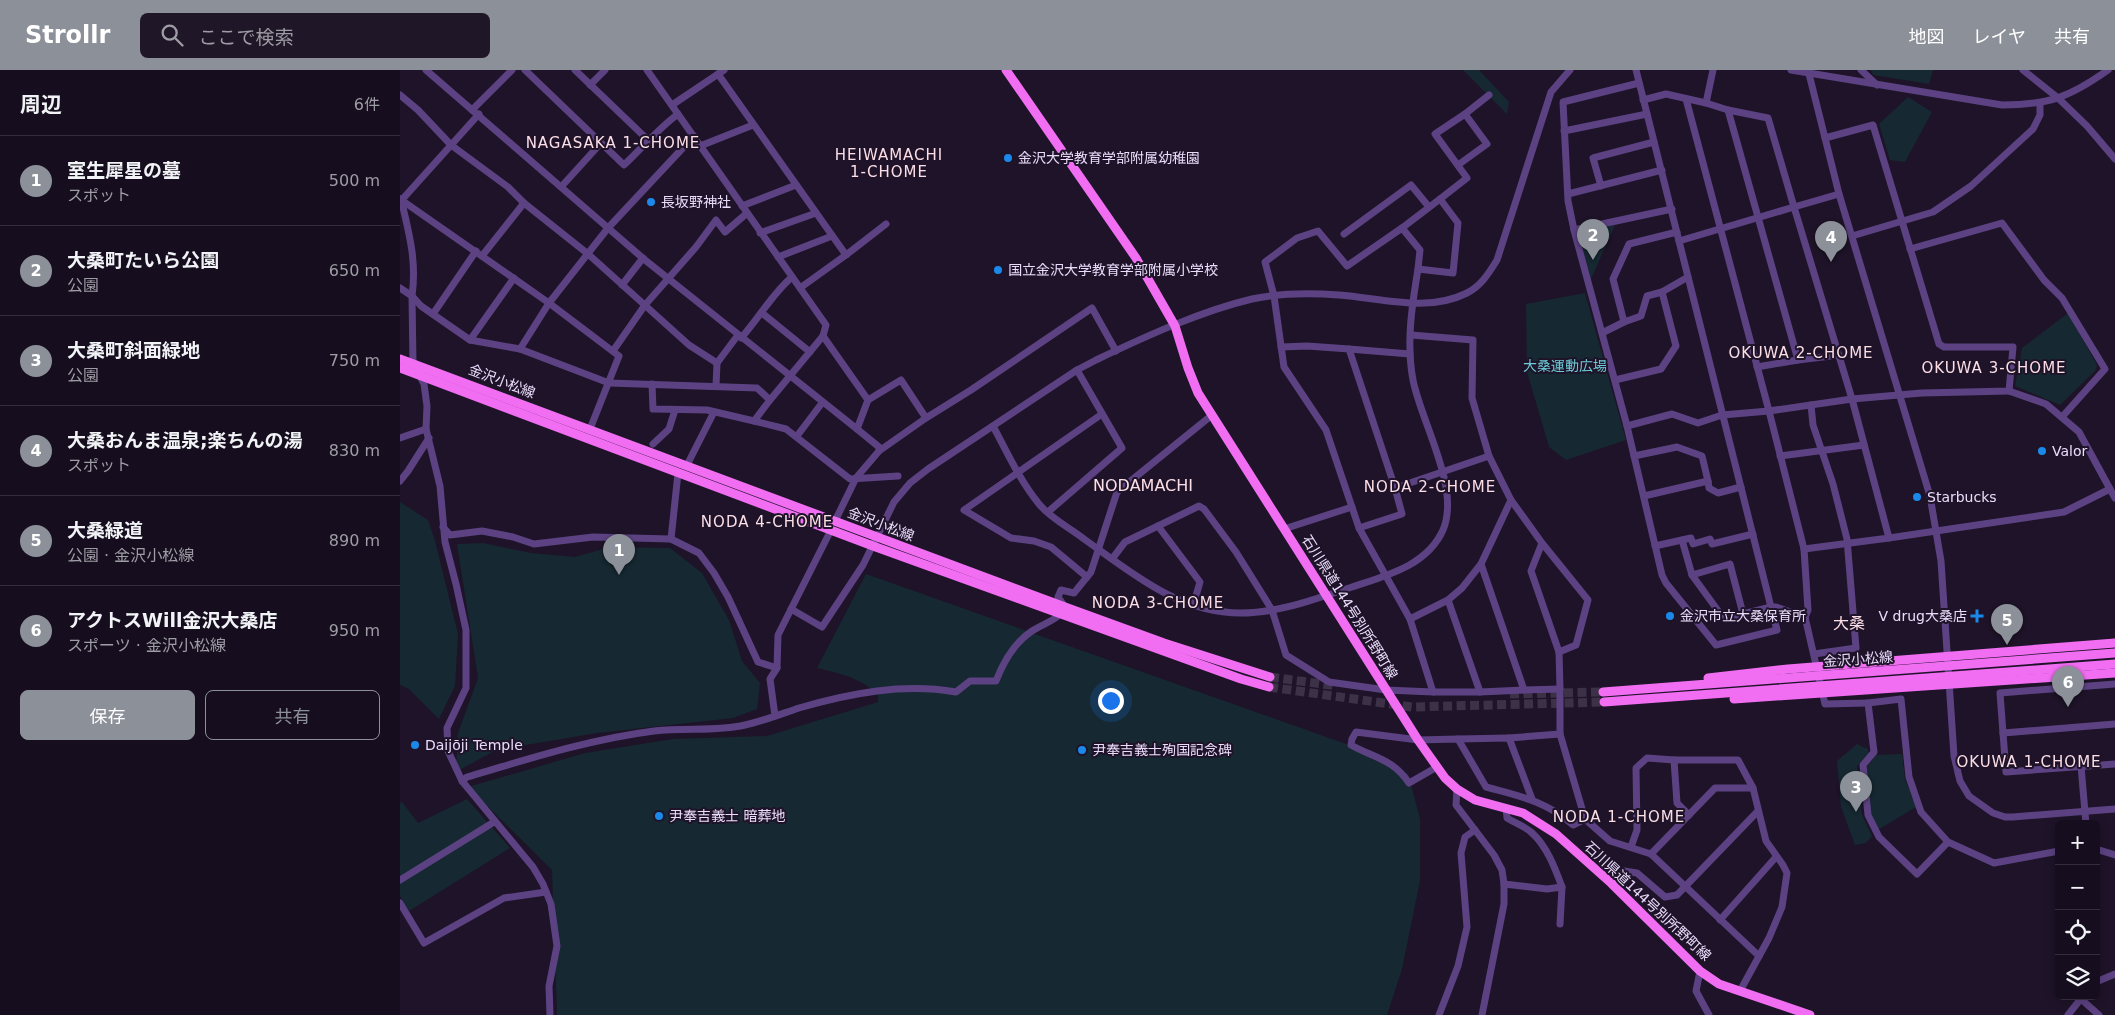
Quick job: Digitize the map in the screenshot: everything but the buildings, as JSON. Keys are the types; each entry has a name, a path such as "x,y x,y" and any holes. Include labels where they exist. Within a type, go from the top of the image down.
{"main road":[{"name":"石川県道144号別所野町線","path":"1006,70 1136,258 1175,326 1198,393 1418,740 1445,778 1457,789 1475,800 1523,813 1556,834 1611,883 1700,971 1719,984 1810,1015"},
{"name":"金沢小松線","path":"400,358 686,465 833,525 873,546 1064,611 1270,677"},
{"name":"金沢小松線","path":"400,368 678,473 833,525 876,537 1241,679 1269,687"},
{"path":"1814,671 1829,666 2115,644"},
{"name":"金沢小松線","path":"1603,692 1814,671 2115,653"},
{"name":"金沢小松線","path":"1604,702 1819,690 2115,664"},
{"path":"1819,690 1836,693 2115,673"}],"street":[{"path":"426,70 643,258 789,377 857,429 879,447 879,451"},
{"path":"400,200 451,145 475,112 512,70"},
{"path":"525,70 624,165 659,128 678,114"},
{"path":"575,70 648,141"},
{"path":"590,85 605,70"},
{"path":"647,70 746,214 826,325 823,336 754,421"},
{"path":"791,609 822,627 873,546 894,502 910,483 928,469 1077,370 1116,351 1221,308 1253,298 1333,295 1412,304 1442,301 1466,294 1487,276 1496,260 1551,92 1570,70"},
{"path":"1636,70 1777,630 1716,645 1666,583 1662,575 1627,426 1574,230 1568,194 1562,102 1639,83"},
{"path":"1706,103 1713,70"},
{"path":"1791,70 2002,105 2040,103 2066,96 2108,70"},
{"path":"1861,70 1877,85"},
{"path":"2023,70 2058,98 2087,126 2115,159"},
{"path":"672,105 721,72 753,125 846,255"},
{"path":"1809,74 1839,194 1930,496 1937,530 1954,756 1960,781 1969,796 1981,807 2005,817 2115,809"},
{"path":"1643,100 1666,94 1768,118 1852,399 1890,538"},
{"path":"400,95 418,110 451,145 508,187 524,203 588,254 689,345 717,363"},
{"path":"1433,692 1410,619 1384,576 1359,528 1326,430 1284,367 1274,296 1265,262 1297,238 1318,230 1346,266 1402,228 1467,178 1435,134 1465,114 1488,95"},
{"path":"1686,99 1804,549 1808,610 1805,617 1825,704 1868,703 1901,699 1909,777 1921,812 1948,842 1994,863 2055,852"},
{"path":"1852,236 1933,212 1971,186 2033,129 2040,115 2040,103"},
{"path":"1728,110 1798,360"},
{"path":"1458,165 1487,144 1465,114"},
{"path":"1564,131 1647,114"},
{"path":"700,146 753,125"},
{"path":"1825,138 1873,126 1939,344 1944,347 2014,347 2009,391"},
{"path":"520,349 549,303 608,228 694,136"},
{"path":"1601,186 1593,158 1654,142"},
{"path":"562,187 601,143"},
{"path":"1568,194 1662,170"},
{"path":"742,206 796,185"},
{"path":"1344,234 1411,185 1429,207"},
{"path":"1679,241 1839,194"},
{"path":"1418,270 1453,273 1458,223 1440,199"},
{"path":"400,200 514,278 619,356 590,429"},
{"path":"400,200 412,246 415,274 412,296 414,363 424,387 426,429 440,486 445,542 466,630 466,688 447,728 448,751 462,781 494,822 534,867 546,892 554,919 557,946 549,986 550,1015"},
{"path":"433,314 479,254 524,203"},
{"path":"1574,230 1672,209"},
{"path":"760,233 816,213"},
{"path":"613,351 645,305 696,247 716,220 725,232 746,214"},
{"path":"1910,249 2002,223 2044,280 2062,298 2105,369 2062,417"},
{"path":"800,288 886,224"},
{"path":"993,426 1028,491 1041,506 1156,590 1193,606 1225,612 1272,610 1396,572 1418,559 1432,547 1443,530 1447,514 1447,493 1413,381 1410,354 1412,304 1420,250 1402,228"},
{"path":"1624,322 1613,279 1629,244 1677,232"},
{"path":"778,257 832,236"},
{"path":"622,285 643,258"},
{"path":"716,386 717,363 762,313 780,288 792,277"},
{"path":"1602,333 1641,316 1647,296 1662,292 1688,277"},
{"path":"470,340 514,278"},
{"path":"400,288 470,340 520,349 609,384 757,388 770,400"},
{"path":"1615,380 1661,369 1676,346 1662,292"},
{"path":"775,716 770,679 777,668 778,635 856,478 879,451 1092,308 1116,351"},
{"path":"762,313 810,352"},
{"path":"1411,335 1473,340 1472,398 1490,456 1511,500 1542,543 1588,600 1576,645 1559,652"},
{"path":"823,336 868,400"},
{"path":"1281,347 1308,346 1410,354"},
{"path":"1349,349 1402,514 1359,528"},
{"path":"1757,366 1839,355"},
{"path":"1048,512 1122,448 1077,370"},
{"path":"857,429 868,400 901,380 926,418"},
{"path":"652,384 653,409 714,412 786,429 850,478 898,476"},
{"path":"1627,426 1672,414 1698,423 1722,415 1769,411 1852,399 1901,395 2009,391 2046,404 2079,432 2115,498"},
{"path":"797,436 822,403"},
{"path":"1811,405 1812,425 1833,484 1847,543 1856,648 1814,654"},
{"path":"653,444 669,429 675,410"},
{"path":"686,465 714,412"},
{"path":"1087,577 1051,547 1034,541 1011,538 964,510 1017,471 1102,414"},
{"path":"462,781 467,777 530,758 653,731 726,729 860,693 894,688 930,688 956,692 970,681 996,681 1017,643 1031,631 1064,611 1058,597 1060,590 1074,593 1091,572 1117,492 1212,415"},
{"path":"400,438 426,429"},
{"path":"400,481 408,472 428,438"},
{"path":"1780,456 1820,449 1864,445"},
{"path":"1634,456 1677,446 1702,456 1709,488 1718,493 1741,487"},
{"path":"1395,488 1490,456"},
{"path":"671,539 678,473"},
{"path":"1644,496 1708,481"},
{"path":"1804,549 2064,512 2110,489"},
{"path":"1410,619 1448,600 1462,588 1481,564 1511,500"},
{"path":"1112,559 1125,542 1199,506 1204,508 1236,552 1272,610 1286,655 1330,682 1386,690 1433,692 1560,689"},
{"path":"1284,529 1352,507"},
{"path":"1158,526 1200,582 1193,606"},
{"path":"443,527 450,535 482,531 513,537 534,544 593,537 671,539 699,553 728,597 758,662 777,668"},
{"path":"1655,546 1691,538 1693,544 1710,540 1712,544 1753,534"},
{"path":"1682,540 1692,575 1724,619 1776,607 1805,617"},
{"path":"1542,543 1530,571 1559,652 1560,734 1585,819 1610,842 1651,854 1759,956"},
{"path":"1481,564 1524,690"},
{"path":"1692,575 1730,564 1743,614"},
{"path":"1448,600 1480,692"},
{"path":"2115,684 2000,693 2006,772 2115,764"},
{"path":"1868,703 1874,752 1863,765 1868,815 1879,838 1917,874 1948,842"},
{"path":"2003,733 2115,724"},
{"path":"1437,767 1409,783 1403,773 1392,763 1351,745 1352,739 1356,732 1418,740 1509,738 1560,734"},
{"path":"1509,738 1532,799"},
{"path":"1458,739 1486,787 1532,799 1558,812 1573,825 1585,819"},
{"path":"1631,847 1637,830 1636,768 1647,758 1738,760 1753,788 1766,841 1787,873 1782,907 1759,956 1740,990"},
{"path":"1674,760 1677,803 1689,814"},
{"path":"2081,766 2086,820"},
{"path":"1651,854 1715,788 1753,788"},
{"path":"1457,789 1456,805 1494,855 1502,870 1504,884 1504,904 1482,1015"},
{"path":"1506,808 1507,818 1530,831 1542,844 1556,870 1562,887 1560,924"},
{"path":"1611,883 1624,870 1637,873 1665,898 1677,895 1758,811"},
{"path":"400,880 494,822"},
{"path":"1439,1015 1458,966 1467,927 1461,853 1465,837 1475,830"},
{"path":"2100,850 2115,855"},
{"path":"1720,920 1776,857"},
{"path":"1504,884 1547,889 1562,887"},
{"path":"400,903 424,943 504,898 546,892"},
{"path":"1700,971 1696,990 1709,1015"},
{"path":"2100,980 2115,974"},
{"path":"2068,1015 2080,1000"},
{"path":"2084,1000 2099,1015"}],"green space":[{"path":"1463,70 1479,70 1509,102 1507,114"},
{"path":"1871,70 1933,70 1929,84 1873,75"},
{"path":"1908,97 1932,112 1905,162 1890,160 1879,124"},
{"path":"1615,225 1591,279 1581,241 1587,231"},
{"name":"大桑運動広場","path":"1585,293 1626,440 1566,460 1549,447 1527,372 1526,304"},
{"path":"2068,313 2097,365 2095,371 2060,405 2015,386 2022,348"},
{"path":"400,502 428,520 458,634 455,686 439,719 409,689 400,685"},
{"path":"483,543 531,553 575,557 610,547 670,548 702,573 729,620 742,661 760,683 757,709 733,718 597,733 496,750 456,772 458,733 478,678 457,544"},
{"path":"866,574 1360,749 1372,759 1408,774 1420,819 1420,881 1402,969 1387,1015 557,1015 552,870 468,787 585,753 673,739 767,736 878,702 878,695 857,680 817,668"},
{"path":"1857,744 1868,749 1868,754 1857,766 1862,815 1872,836 1866,843 1855,845 1841,807 1837,761"},
{"path":"1902,754 1905,779 1916,807 1876,831 1868,815 1864,771 1876,755"},
{"path":"467,799 510,848 409,911 400,896 400,803 402,802 418,823"}],"tunnel":[{"path":"1270,677 1337,686"},
{"path":"1269,687 1412,707 1604,702"},
{"path":"1510,694 1603,692"}],"place":[{"name":"金沢大学教育学部附属幼稚園","path":"1008,158"},
{"name":"長坂野神社","path":"651,202"},
{"name":"大桑町たいら公園","path":"1593,260"},
{"name":"大桑おんま温泉;楽ちんの湯","path":"1831,262"},
{"name":"国立金沢大学教育学部附属小学校","path":"998,270"},
{"name":"Valor","path":"2042,451"},
{"name":"Starbucks","path":"1917,497"},
{"name":"室生犀星の墓","path":"619,575"},
{"name":"金沢市立大桑保育所","path":"1670,616"},
{"name":"V drug大桑店","path":"1977,616"},
{"name":"大桑緑道","path":"2007,645"},
{"name":"アクトスWill金沢大桑店","path":"2068,707"},
{"name":"Daijōji Temple","path":"415,745"},
{"name":"尹奉吉義士殉国記念碑","path":"1082,750"},
{"name":"大桑町斜面緑地","path":"1856,812"},
{"name":"尹奉吉義士 暗葬地","path":"659,816"}],"district":[{"name":"NAGASAKA 1-CHOME","path":"613,143"},
{"name":"HEIWAMACHI 1-CHOME","path":"889,164"},
{"name":"OKUWA 2-CHOME","path":"1801,353"},
{"name":"OKUWA 3-CHOME","path":"1994,368"},
{"name":"NODAMACHI","path":"1143,485"},
{"name":"NODA 2-CHOME","path":"1430,487"},
{"name":"NODA 4-CHOME","path":"767,522"},
{"name":"NODA 3-CHOME","path":"1158,603"},
{"name":"大桑","path":"1849,623"},
{"name":"OKUWA 1-CHOME","path":"2029,762"},
{"name":"NODA 1-CHOME","path":"1619,817"}]}
